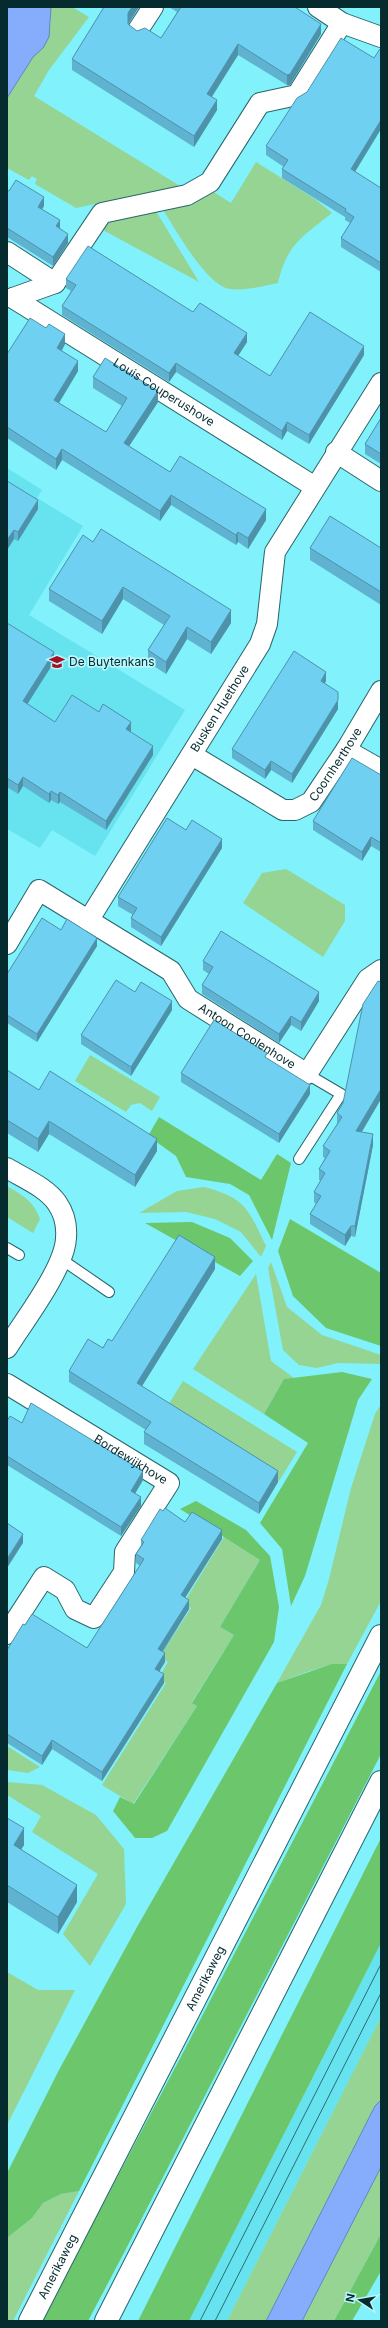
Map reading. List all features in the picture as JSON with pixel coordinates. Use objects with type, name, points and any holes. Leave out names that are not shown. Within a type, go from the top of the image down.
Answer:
[{"type":"main road","name":"Amerikaweg","points":[[30,2321],[381,1636]]},
{"type":"main road","points":[[106,2321],[381,1782]]},
{"type":"street","points":[[138,30],[153,7]]},
{"type":"street","points":[[318,7],[342,23],[380,36]]},
{"type":"street","points":[[10,302],[54,283],[102,213],[187,195],[210,182],[260,103],[297,95],[342,23]]},
{"type":"street","points":[[7,252],[54,283]]},
{"type":"street","name":"Louis Couperushove","points":[[10,302],[315,487]]},
{"type":"street","name":"Busken Huethove","points":[[88,921],[262,640],[267,624],[274,552],[381,382]]},
{"type":"street","points":[[336,452],[381,480]]},
{"type":"street","name":"Coornherthove","points":[[192,755],[283,810],[296,810],[311,802],[346,750],[381,691]]},
{"type":"street","points":[[346,750],[381,770]]},
{"type":"street","points":[[7,944],[39,890],[88,921]]},
{"type":"street","name":"Antoon Coolenhove","points":[[88,921],[171,971],[188,999],[307,1074],[368,979],[381,970]]},
{"type":"street","points":[[7,1168],[48,1193],[57,1202],[64,1218],[66,1239],[61,1259],[7,1348]]},
{"type":"street","name":"Bordewijkhove","points":[[7,1384],[169,1483],[126,1552],[124,1572],[94,1618],[75,1609],[65,1590],[44,1577],[7,1634]]},
{"type":"lane","points":[[299,1159],[340,1094],[307,1074]]},
{"type":"lane","points":[[7,1248],[19,1255]]},
{"type":"lane","points":[[61,1259],[108,1292]]},
{"type":"shaded area","points":[[7,7],[51,7],[49,37],[43,48],[33,57],[7,98]]},
{"type":"shaded area","name":"De Buytenkans","points":[[7,468],[42,490],[37,498],[83,526],[29,615],[185,710],[95,856],[52,830],[40,848],[7,829]]},
{"type":"shaded area","points":[[381,1943],[381,2017],[227,2321],[189,2321]]},
{"type":"shaded area","points":[[381,2100],[381,2167],[302,2321],[266,2321],[375,2106]]},
{"type":"green space","points":[[51,7],[72,7],[89,17],[49,70],[34,96],[180,186],[76,208],[35,184],[37,179],[32,176],[29,180],[7,168],[7,98],[33,57],[43,48],[51,23]]},
{"type":"green space","points":[[256,162],[315,199],[332,213],[297,242],[286,259],[278,283],[248,289],[230,289],[220,285],[210,277],[191,253],[160,205],[200,199],[212,191],[231,203]]},
{"type":"green space","points":[[154,208],[199,282],[101,229],[118,215]]},
{"type":"green space","points":[[286,869],[345,905],[345,921],[323,957],[243,903],[262,873]]},
{"type":"green space","points":[[90,1055],[160,1097],[152,1111],[140,1103],[131,1105],[126,1112],[75,1081]]},
{"type":"green space","points":[[159,1117],[261,1180],[277,1154],[291,1163],[272,1240],[249,1195],[230,1184],[186,1177],[176,1156],[148,1136]]},
{"type":"green space","points":[[7,1186],[27,1199],[37,1213],[40,1219],[33,1233],[7,1217]]},
{"type":"green space","points":[[204,1187],[229,1196],[244,1207],[250,1214],[266,1246],[261,1257],[241,1232],[215,1219],[186,1212],[139,1213],[177,1191]]},
{"type":"green space","points":[[290,1219],[381,1273],[381,1346],[326,1328],[293,1296],[278,1251]]},
{"type":"green space","points":[[192,1222],[230,1238],[253,1261],[240,1276],[145,1223]]},
{"type":"green space","points":[[271,1262],[287,1307],[322,1335],[381,1355],[381,1364],[338,1363],[317,1368],[299,1365],[283,1350],[268,1268]]},
{"type":"green space","points":[[256,1274],[271,1361],[294,1378],[284,1379],[264,1414],[193,1369]]},
{"type":"green space","points":[[342,1372],[372,1379],[358,1400],[305,1576],[291,1606],[282,1549],[260,1523],[308,1443],[264,1414],[284,1379]]},
{"type":"green space","points":[[183,1381],[297,1452],[279,1481],[165,1410]]},
{"type":"green space","points":[[381,1404],[381,1601],[347,1664],[337,1664],[319,1668],[277,1683],[321,1605],[329,1579],[351,1488],[375,1414]]},
{"type":"green space","points":[[196,1501],[246,1530],[270,1556],[279,1607],[274,1642],[167,1831],[152,1838],[135,1838],[113,1811],[120,1797],[134,1804],[197,1706],[192,1703],[234,1635],[220,1627],[260,1560],[180,1509]]},
{"type":"green space","points":[[224,1537],[260,1560],[220,1627],[234,1635],[192,1702],[197,1706],[133,1804],[102,1785],[166,1683],[158,1678],[168,1662],[160,1657],[191,1608],[183,1604]]},
{"type":"green space","points":[[332,1664],[347,1664],[79,2191],[61,2194],[43,2203],[32,2218],[7,2238],[7,2173],[59,2070],[137,1927],[277,1683]]},
{"type":"green space","points":[[381,1671],[381,1754],[127,2247],[88,2321],[41,2321],[185,2049]]},
{"type":"green space","points":[[7,1746],[40,1767],[28,1773],[7,1770]]},
{"type":"green space","points":[[7,1782],[42,1785],[96,1815],[124,1849],[126,1904],[90,1966],[63,1934],[98,1874],[32,1832],[41,1816],[7,1795]]},
{"type":"green space","points":[[381,1838],[381,1943],[189,2321],[138,2321]]},
{"type":"green space","points":[[7,1972],[38,1990],[75,1990],[7,2125]]},
{"type":"green space","points":[[381,2017],[381,2100],[375,2106],[266,2321],[227,2321]]},
{"type":"green space","points":[[381,2167],[381,2234],[334,2321],[302,2321]]},
{"type":"green space","points":[[79,2191],[13,2321],[7,2321],[7,2238],[32,2218],[43,2203],[61,2194]]},
{"type":"green space","points":[[381,2234],[381,2271],[352,2321],[334,2321]]},
{"type":"building","points":[[104,7],[132,7],[128,13],[128,24],[137,31],[145,28],[161,38],[181,7],[295,7],[321,24],[290,74],[287,75],[238,44],[207,94],[217,100],[194,136],[72,59]]},
{"type":"building","points":[[341,38],[374,58],[380,49],[381,50],[381,120],[351,169],[381,188],[381,263],[341,238],[354,217],[345,211],[346,209],[282,169],[288,160],[266,146],[297,98],[307,92]]},
{"type":"building","points":[[16,180],[44,197],[38,207],[60,220],[56,226],[68,234],[53,257],[7,228],[7,190],[9,191]]},
{"type":"building","points":[[88,246],[193,312],[200,303],[247,333],[234,353],[270,376],[310,312],[364,346],[309,435],[287,422],[282,431],[176,363],[169,373],[62,306],[76,285],[66,279]]},
{"type":"building","points":[[30,318],[46,328],[49,324],[65,334],[57,348],[78,361],[54,400],[106,432],[127,398],[93,377],[105,358],[158,391],[124,443],[170,472],[180,456],[266,509],[248,538],[238,532],[236,535],[171,495],[160,511],[62,449],[56,459],[7,427],[7,354]]},
{"type":"building","points":[[381,418],[381,454],[365,444]]},
{"type":"building","points":[[7,481],[38,500],[18,532],[14,530],[7,540]]},
{"type":"building","points":[[330,516],[381,548],[381,592],[310,548]]},
{"type":"building","points":[[101,529],[231,610],[211,642],[187,627],[166,662],[148,650],[170,616],[123,587],[102,621],[49,589],[83,535],[93,542]]},
{"type":"building","points":[[7,623],[54,652],[23,701],[55,722],[72,695],[99,712],[103,704],[131,722],[126,729],[153,746],[106,821],[60,792],[58,795],[51,791],[49,794],[23,777],[18,785],[7,778]]},
{"type":"building","points":[[294,651],[326,672],[321,681],[338,692],[338,700],[292,774],[271,761],[265,770],[232,749]]},
{"type":"building","points":[[352,758],[381,775],[381,843],[371,837],[362,852],[313,821]]},
{"type":"building","points":[[167,818],[186,830],[192,820],[222,839],[161,937],[131,918],[137,908],[118,897]]},
{"type":"building","points":[[42,918],[61,930],[67,919],[97,938],[37,1034],[7,1015],[7,974]]},
{"type":"building","points":[[221,931],[319,992],[301,1022],[291,1016],[279,1034],[202,985],[213,967],[203,961]]},
{"type":"building","points":[[116,980],[135,992],[141,982],[172,1001],[131,1067],[81,1035]]},
{"type":"building","points":[[378,981],[381,982],[381,1089],[356,1131],[373,1134],[355,1226],[351,1226],[345,1235],[310,1214],[321,1196],[314,1192],[325,1173],[319,1169],[330,1151],[323,1146],[342,1117],[337,1113],[343,1103],[363,1004]]},
{"type":"building","points":[[214,1020],[267,1053],[265,1057],[310,1085],[279,1134],[181,1073]]},
{"type":"building","points":[[7,1070],[39,1090],[50,1071],[157,1139],[135,1175],[49,1121],[38,1139],[7,1120]]},
{"type":"building","points":[[179,1235],[215,1257],[137,1383],[278,1471],[259,1503],[144,1432],[151,1422],[69,1371],[88,1339],[103,1348],[108,1339],[112,1341]]},
{"type":"building","points":[[31,1403],[143,1471],[131,1491],[141,1497],[121,1527],[7,1456],[7,1421],[10,1416],[22,1423]]},
{"type":"building","points":[[165,1508],[185,1522],[192,1512],[222,1530],[181,1595],[189,1600],[158,1649],[165,1653],[155,1669],[164,1674],[102,1772],[52,1740],[42,1756],[7,1734],[7,1650],[23,1624],[25,1625],[32,1614],[87,1648],[144,1559],[136,1554],[144,1542],[141,1540],[160,1509],[163,1511]]},
{"type":"building","points":[[7,1523],[23,1534],[7,1559]]},
{"type":"building","points":[[7,1818],[24,1828],[14,1845],[77,1885],[58,1917],[7,1885]]},
{"type":"tram line","points":[[200,2321],[381,1964]]},
{"type":"tram line","points":[[215,2321],[381,1993]]},
{"type":"place","name":"De Buytenkans","points":[[57,662]]}]
